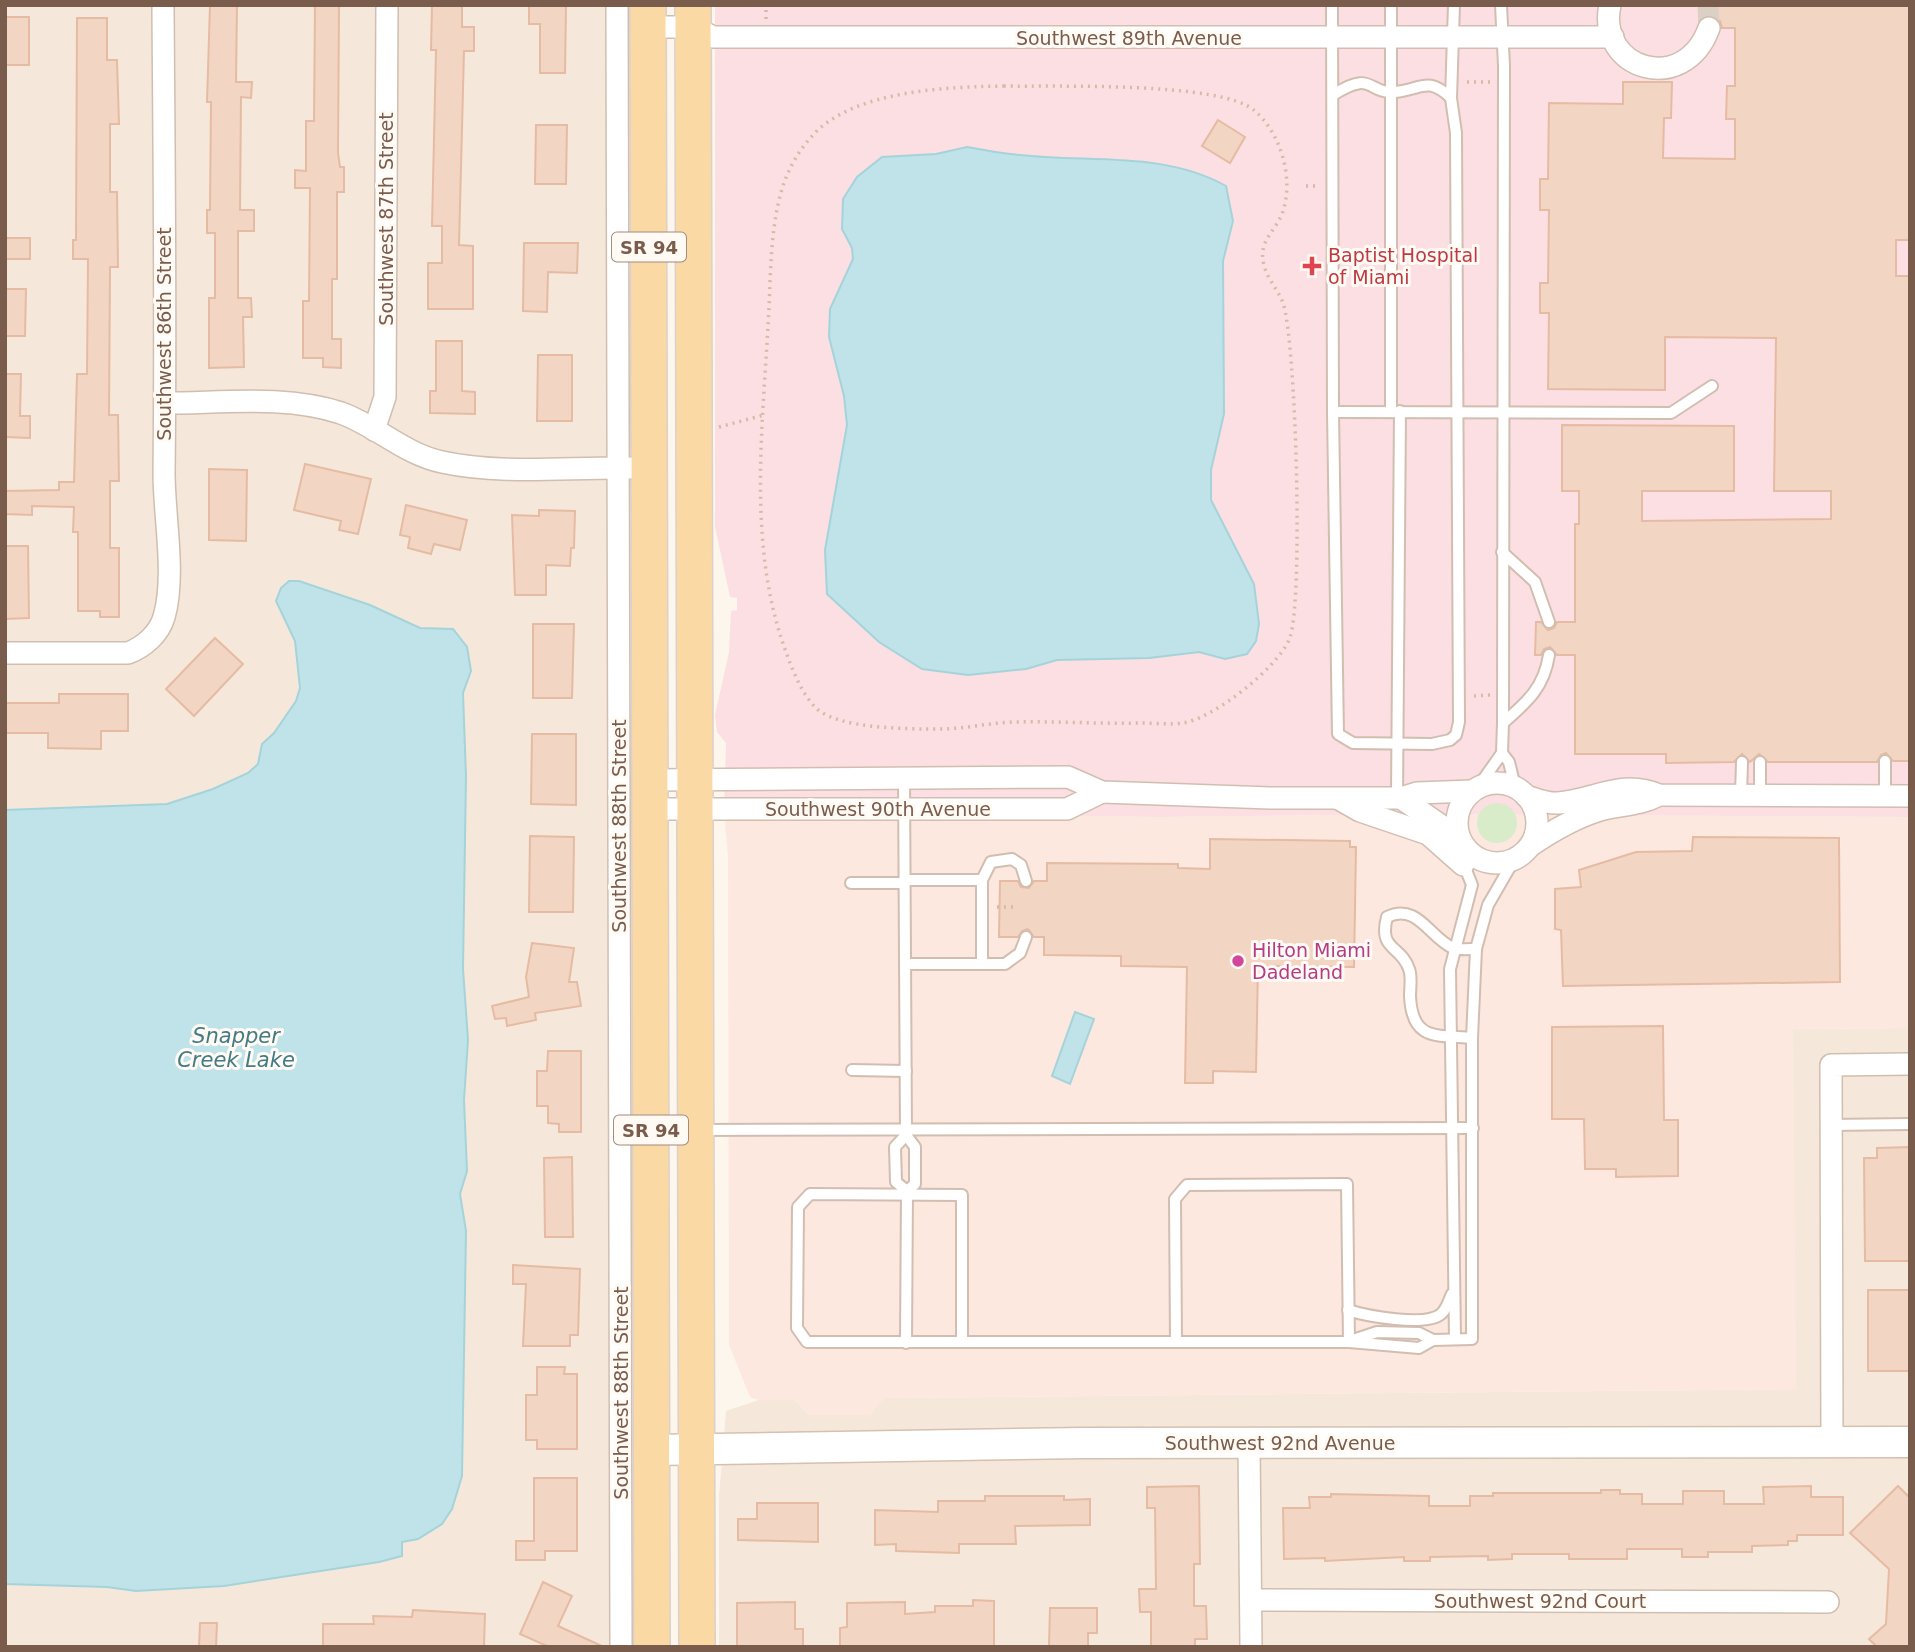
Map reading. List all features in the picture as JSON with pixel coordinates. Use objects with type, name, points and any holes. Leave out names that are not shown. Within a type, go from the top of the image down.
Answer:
[{"type":"main road","name":"Southwest 88th Street","points":[[648,16],[633,468],[650,794],[652,1647]]},
{"type":"main road","name":"SR 94","points":[[693,16],[704,429],[695,795],[697,1647]]},
{"type":"main road","points":[[633,468],[675,453],[704,429]]},
{"type":"street","name":"Southwest 86th Street","points":[[5,653],[117,654],[135,650],[160,627],[166,606],[163,5]]},
{"type":"street","name":"Southwest 87th Street","points":[[374,430],[385,397],[387,5]]},
{"type":"street","name":"Southwest 88th Street","points":[[617,5],[633,468],[621,1647]]},
{"type":"street","points":[[1611,5],[1609,23],[1621,51],[1648,68],[1680,64],[1704,43],[1709,27]]},
{"type":"street","name":"Southwest 89th Avenue","points":[[648,16],[693,16],[713,37],[1613,37]]},
{"type":"street","points":[[165,403],[278,403],[311,407],[346,415],[412,452],[465,466],[633,468]]},
{"type":"street","name":"Southwest 90th Avenue","points":[[650,794],[695,795],[904,778],[1068,777],[1102,792],[1399,798],[1417,793],[1475,789]]},
{"type":"street","points":[[1461,840],[1460,807],[1475,789],[1490,783],[1556,804],[1626,788],[1642,788],[1658,795],[1910,796]]},
{"type":"street","points":[[1521,791],[1537,820],[1530,846]]},
{"type":"street","name":"Southwest 90th Avenue","points":[[650,794],[905,809],[1067,808],[1102,792]]},
{"type":"street","points":[[1399,798],[1461,840],[1475,857],[1484,862],[1514,860],[1530,846],[1580,818],[1624,805],[1641,805],[1658,795]]},
{"type":"street","name":"Southwest 90th Avenue","points":[[1337,798],[1360,811],[1428,834],[1463,865]]},
{"type":"street","points":[[1832,1443],[1831,1065],[1910,1064]]},
{"type":"street","name":"Southwest 92nd Avenue","points":[[651,1450],[1249,1443],[1910,1442]]},
{"type":"street","points":[[1249,1443],[1251,1647]]},
{"type":"street","name":"Southwest 92nd Court","points":[[1251,1601],[1828,1602]]},
{"type":"lane","points":[[1332,5],[1333,412],[1338,734],[1353,743],[1399,744],[1442,743],[1450,740],[1458,729],[1456,133],[1451,98],[1454,5]]},
{"type":"lane","points":[[1391,5],[1399,798]]},
{"type":"lane","points":[[1475,789],[1502,753],[1503,723],[1504,65],[1501,5]]},
{"type":"lane","points":[[1333,95],[1360,82],[1369,82],[1393,92],[1427,84],[1441,88],[1451,98]]},
{"type":"lane","points":[[1333,412],[1671,413],[1712,386]]},
{"type":"lane","points":[[1502,552],[1535,582],[1549,622]]},
{"type":"lane","points":[[1503,723],[1533,697],[1545,677],[1549,655]]},
{"type":"lane","points":[[1502,753],[1509,762],[1521,791]]},
{"type":"lane","points":[[1885,761],[1885,796]]},
{"type":"lane","points":[[1742,762],[1751,796]]},
{"type":"lane","points":[[1751,796],[1760,762]]},
{"type":"lane","points":[[904,778],[906,1132],[915,1151],[915,1184],[907,1194],[906,1343]]},
{"type":"lane","points":[[1454,1339],[1450,969],[1472,893],[1471,880],[1463,865],[1461,840]]},
{"type":"lane","points":[[982,964],[982,880],[991,862],[1005,858],[1021,865],[1026,881]]},
{"type":"lane","points":[[962,1342],[962,1195],[810,1194],[798,1207],[797,1328],[807,1342],[906,1343],[1349,1342],[1377,1332],[1419,1333],[1433,1339],[1472,1339],[1472,1038],[1476,949],[1488,905],[1514,860]]},
{"type":"lane","points":[[851,883],[982,880]]},
{"type":"lane","points":[[1472,1038],[1427,1035],[1418,1027],[1411,1012],[1409,968],[1387,943],[1383,931],[1387,917],[1395,913],[1406,913],[1418,919],[1454,948],[1476,949]]},
{"type":"lane","points":[[905,964],[1005,964],[1014,959],[1026,937]]},
{"type":"lane","points":[[852,1069],[906,1071]]},
{"type":"lane","points":[[1830,1125],[1910,1124]]},
{"type":"lane","points":[[696,1130],[906,1132],[1473,1128]]},
{"type":"lane","points":[[906,1132],[895,1147],[896,1182],[907,1194]]},
{"type":"lane","points":[[1176,1342],[1175,1199],[1187,1185],[1347,1184],[1349,1342]]},
{"type":"lane","points":[[1348,1310],[1378,1318],[1432,1318],[1444,1311],[1452,1294]]},
{"type":"path","points":[[1465,82],[1494,82]]},
{"type":"path","points":[[1004,86],[1171,90],[1239,100],[1252,108],[1277,140],[1284,168],[1285,203],[1279,220],[1265,236],[1262,255],[1268,276],[1284,306],[1293,376],[1296,514],[1293,630],[1280,656],[1262,678],[1187,723],[1012,722],[932,729],[841,721],[820,711],[808,698],[792,667],[770,600],[761,523],[764,415],[778,203],[796,157],[826,122],[869,104],[924,91],[1004,86]]},
{"type":"path","points":[[704,429],[764,415]]},
{"type":"path","points":[[1468,696],[1492,694]]},
{"type":"path","points":[[992,907],[1018,907]]},
{"type":"shaded area","points":[[5,5],[633,5],[637,1647],[5,1647]]},
{"type":"shaded area","name":"Baptist Hospital of Miami","points":[[715,5],[1910,5],[1910,817],[1411,814],[1160,817],[724,811],[726,743],[717,732],[715,715],[729,652],[731,611],[737,610],[737,598],[730,597],[715,527]]},
{"type":"shaded area","points":[[724,811],[1160,817],[1411,814],[1910,817],[1910,1028],[1793,1029],[1796,1389],[884,1398],[869,1415],[809,1415],[795,1400],[759,1400],[750,1397],[729,1345],[728,857]]},
{"type":"shaded area","points":[[1910,1028],[1910,1647],[719,1647],[719,1496],[726,1411],[759,1400],[795,1400],[809,1415],[869,1415],[883,1398],[1795,1389],[1793,1029]]},
{"type":"green space","points":[[1497,803],[1511,809],[1517,823],[1511,837],[1497,843],[1483,837],[1477,823],[1483,809]]},
{"type":"water","points":[[967,147],[1046,157],[1152,163],[1202,175],[1226,186],[1233,221],[1223,261],[1224,414],[1211,470],[1211,500],[1254,584],[1259,624],[1256,641],[1247,654],[1225,659],[1199,652],[1149,658],[1057,660],[1026,669],[968,675],[922,669],[879,642],[827,594],[825,550],[847,425],[844,396],[829,337],[830,309],[853,259],[852,248],[842,229],[843,199],[857,177],[882,157],[936,154]]},
{"type":"water","name":"Snapper Creek Lake","points":[[289,581],[299,581],[370,605],[420,628],[453,629],[467,647],[471,671],[463,693],[466,776],[463,969],[468,1040],[464,1100],[467,1171],[460,1194],[466,1231],[462,1476],[452,1509],[442,1524],[418,1539],[402,1542],[402,1556],[379,1562],[224,1586],[136,1591],[107,1587],[5,1584],[5,810],[167,804],[213,789],[248,773],[258,764],[262,744],[274,733],[296,701],[300,688],[295,641],[276,601],[281,588]]},
{"type":"water","points":[[1075,1012],[1094,1019],[1070,1084],[1052,1076]]},
{"type":"building","points":[[210,5],[237,5],[236,82],[252,82],[251,98],[241,97],[240,210],[254,210],[254,231],[238,231],[238,298],[251,298],[252,317],[243,317],[244,367],[209,368],[209,298],[215,298],[215,233],[207,233],[207,210],[210,210],[211,102],[207,102]]},
{"type":"building","points":[[315,5],[339,5],[338,153],[340,167],[344,167],[344,192],[337,192],[337,279],[332,279],[332,339],[341,339],[341,368],[323,367],[323,358],[303,358],[303,301],[309,301],[310,188],[295,188],[295,170],[306,171],[306,121],[314,121]]},
{"type":"building","points":[[432,5],[462,5],[462,27],[474,27],[474,51],[464,51],[459,245],[473,246],[473,309],[428,309],[428,263],[442,263],[442,226],[432,226],[436,50],[431,50]]},
{"type":"building","points":[[529,5],[566,5],[565,73],[540,73],[540,24],[529,24]]},
{"type":"building","points":[[1699,5],[1910,5],[1910,240],[1896,240],[1896,276],[1910,276],[1910,761],[1893,761],[1886,753],[1881,755],[1877,762],[1768,762],[1759,754],[1750,762],[1742,754],[1734,762],[1666,763],[1666,754],[1575,754],[1575,655],[1557,655],[1550,647],[1544,649],[1541,655],[1535,655],[1536,622],[1541,622],[1548,630],[1554,628],[1557,622],[1575,622],[1575,524],[1579,524],[1579,491],[1562,491],[1562,425],[1734,426],[1734,491],[1642,491],[1642,521],[1831,519],[1831,491],[1774,491],[1776,338],[1665,337],[1665,390],[1548,389],[1549,313],[1540,313],[1540,283],[1548,283],[1549,210],[1540,210],[1540,179],[1548,179],[1549,103],[1623,104],[1623,82],[1672,82],[1671,118],[1664,118],[1663,158],[1735,159],[1735,119],[1726,119],[1727,86],[1735,86],[1735,28],[1722,28],[1720,21],[1710,15],[1699,20]]},
{"type":"building","points":[[5,17],[29,17],[29,65],[5,65]]},
{"type":"building","points":[[77,18],[107,18],[107,60],[117,60],[119,124],[110,124],[110,192],[117,192],[118,267],[110,267],[109,415],[118,415],[119,481],[110,481],[110,548],[119,548],[119,617],[100,617],[100,611],[78,611],[78,532],[73,532],[74,507],[32,506],[32,515],[5,514],[5,491],[59,490],[59,482],[74,482],[77,374],[87,374],[88,259],[73,259],[73,240],[76,240]]},
{"type":"building","points":[[1218,120],[1245,137],[1230,163],[1202,146]]},
{"type":"building","points":[[536,125],[567,125],[566,184],[535,184]]},
{"type":"building","points":[[5,238],[30,238],[30,259],[5,259]]},
{"type":"building","points":[[524,243],[578,243],[577,273],[548,272],[547,312],[523,311]]},
{"type":"building","points":[[5,289],[26,289],[25,336],[5,336]]},
{"type":"building","points":[[436,341],[462,341],[462,391],[475,392],[475,414],[430,413],[430,391],[436,391]]},
{"type":"building","points":[[538,355],[572,355],[572,421],[537,421]]},
{"type":"building","points":[[5,374],[21,374],[20,416],[30,416],[30,438],[5,437]]},
{"type":"building","points":[[305,464],[371,479],[358,534],[339,530],[341,521],[294,510]]},
{"type":"building","points":[[209,469],[247,470],[246,541],[209,540]]},
{"type":"building","points":[[406,505],[467,520],[460,550],[434,544],[431,554],[408,548],[410,537],[400,535]]},
{"type":"building","points":[[539,510],[575,511],[574,548],[571,548],[570,566],[546,565],[546,595],[515,595],[512,515],[539,516]]},
{"type":"building","points":[[5,546],[28,546],[29,618],[5,619]]},
{"type":"building","points":[[533,624],[574,624],[572,698],[533,698]]},
{"type":"building","points":[[215,638],[243,664],[194,716],[166,689]]},
{"type":"building","points":[[59,694],[128,694],[128,731],[101,731],[101,749],[48,748],[48,733],[5,733],[5,703],[59,703]]},
{"type":"building","points":[[532,734],[576,734],[576,805],[531,804]]},
{"type":"building","points":[[530,836],[574,837],[573,912],[529,912]]},
{"type":"building","points":[[1693,837],[1839,838],[1840,982],[1563,986],[1561,930],[1555,929],[1555,889],[1581,887],[1579,870],[1636,852],[1692,851]]},
{"type":"building","name":"Hilton Miami Dadeland","points":[[1210,839],[1350,841],[1350,847],[1356,847],[1354,967],[1258,966],[1256,1072],[1213,1071],[1213,1083],[1185,1083],[1187,967],[1121,966],[1121,956],[1044,955],[1044,937],[1034,937],[1028,929],[1022,931],[1018,937],[999,937],[1000,881],[1018,881],[1021,887],[1029,888],[1034,881],[1047,881],[1047,863],[1178,864],[1178,868],[1210,869]]},
{"type":"building","points":[[532,943],[574,948],[569,982],[577,982],[581,1006],[535,1013],[536,1020],[507,1026],[506,1018],[495,1019],[492,1006],[529,997],[526,977]]},
{"type":"building","points":[[1663,1026],[1664,1120],[1678,1120],[1678,1176],[1616,1177],[1616,1169],[1585,1169],[1584,1119],[1552,1119],[1552,1027]]},
{"type":"building","points":[[548,1051],[581,1051],[581,1132],[559,1132],[559,1124],[548,1123],[548,1106],[537,1106],[537,1071],[547,1071]]},
{"type":"building","points":[[1910,1147],[1910,1261],[1865,1261],[1864,1158],[1877,1158],[1877,1148]]},
{"type":"building","points":[[572,1157],[573,1237],[545,1237],[544,1158]]},
{"type":"building","points":[[513,1265],[580,1269],[578,1335],[570,1335],[570,1346],[523,1346],[526,1284],[513,1284]]},
{"type":"building","points":[[1868,1290],[1910,1290],[1910,1371],[1868,1371]]},
{"type":"building","points":[[537,1367],[565,1367],[564,1374],[577,1374],[577,1449],[537,1449],[537,1440],[526,1440],[526,1395],[537,1395]]},
{"type":"building","points":[[534,1478],[577,1478],[577,1551],[545,1551],[545,1560],[516,1560],[516,1541],[534,1541]]},
{"type":"building","points":[[1199,1486],[1200,1564],[1194,1564],[1194,1606],[1206,1606],[1207,1639],[1195,1639],[1195,1647],[1151,1647],[1151,1612],[1140,1612],[1139,1589],[1156,1589],[1155,1508],[1147,1508],[1147,1487]]},
{"type":"building","points":[[1811,1486],[1811,1497],[1843,1497],[1843,1535],[1797,1535],[1797,1541],[1788,1541],[1788,1545],[1752,1546],[1752,1552],[1708,1552],[1708,1557],[1682,1557],[1682,1549],[1627,1549],[1627,1559],[1569,1559],[1569,1554],[1512,1554],[1512,1559],[1488,1560],[1488,1556],[1430,1557],[1430,1561],[1404,1561],[1404,1557],[1325,1561],[1325,1558],[1284,1559],[1283,1508],[1310,1508],[1309,1497],[1331,1497],[1331,1494],[1429,1496],[1429,1506],[1470,1506],[1470,1496],[1493,1496],[1493,1493],[1601,1493],[1601,1490],[1620,1490],[1620,1494],[1642,1494],[1642,1504],[1683,1504],[1683,1491],[1724,1491],[1724,1504],[1764,1504],[1763,1487]]},
{"type":"building","points":[[1898,1486],[1910,1498],[1910,1647],[1877,1647],[1869,1639],[1886,1624],[1889,1569],[1850,1533]]},
{"type":"building","points":[[985,1496],[1064,1496],[1064,1500],[1090,1499],[1090,1525],[1015,1526],[1016,1544],[959,1544],[959,1553],[896,1551],[896,1544],[875,1545],[875,1510],[938,1512],[938,1501],[985,1501]]},
{"type":"building","points":[[757,1503],[818,1503],[818,1542],[738,1540],[738,1519],[757,1519]]},
{"type":"building","points":[[543,1582],[572,1596],[558,1626],[604,1647],[549,1647],[520,1634]]},
{"type":"building","points":[[973,1600],[994,1601],[994,1647],[840,1647],[840,1628],[847,1627],[847,1603],[905,1602],[905,1614],[935,1612],[935,1606],[973,1606]]},
{"type":"building","points":[[795,1602],[795,1629],[803,1629],[803,1647],[737,1647],[737,1603]]},
{"type":"building","points":[[1050,1608],[1097,1608],[1097,1633],[1088,1633],[1088,1647],[1049,1647]]},
{"type":"building","points":[[413,1610],[485,1614],[484,1647],[323,1647],[323,1624],[374,1624],[373,1616],[412,1617]]},
{"type":"building","points":[[200,1623],[217,1623],[216,1647],[199,1647]]},
{"type":"tunnel","points":[[1708,5],[1709,28]]},
{"type":"place","name":"Baptist Hospital of Miami","points":[[1312,266]]},
{"type":"place","name":"Hilton Miami Dadeland","points":[[1238,961]]}]
